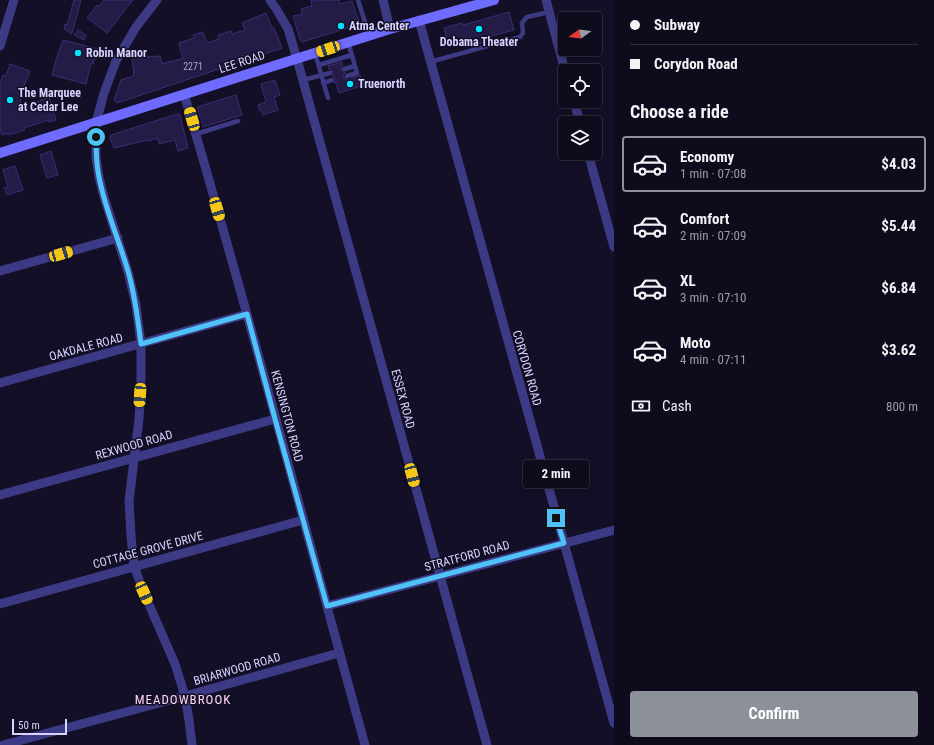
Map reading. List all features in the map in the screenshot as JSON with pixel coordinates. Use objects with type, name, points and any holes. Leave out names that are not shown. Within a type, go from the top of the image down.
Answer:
[{"type":"main road","name":"LEE ROAD","points":[[0,153],[370,35],[494,0]]},
{"type":"street","points":[[0,46],[14,0]]},
{"type":"street","points":[[157,0],[136,27],[116,61],[104,93],[96,123],[96,158],[104,197],[118,238],[136,305],[141,344],[139,419],[129,501],[134,566],[175,664],[185,696],[192,745]]},
{"type":"street","name":"ESSEX ROAD","points":[[270,0],[288,29],[297,59],[487,745]]},
{"type":"street","points":[[382,0],[390,29]]},
{"type":"street","points":[[546,0],[563,64]]},
{"type":"street","name":"CORYDON ROAD","points":[[419,20],[614,723]]},
{"type":"street","name":"KENSINGTON ROAD","points":[[184,94],[247,314],[365,745]]},
{"type":"street","points":[[590,160],[614,247]]},
{"type":"street","points":[[0,271],[118,238]]},
{"type":"street","name":"OAKDALE ROAD","points":[[0,383],[247,314]]},
{"type":"street","name":"REXWOOD ROAD","points":[[0,495],[275,419]]},
{"type":"street","name":"COTTAGE GROVE DRIVE","points":[[0,604],[303,520]]},
{"type":"street","name":"STRATFORD ROAD","points":[[327,606],[614,530]]},
{"type":"street","name":"BRIARWOOD ROAD","points":[[2,745],[340,653]]},
{"type":"lane","points":[[358,0],[370,35]]},
{"type":"lane","points":[[430,62],[520,37],[523,33],[522,22],[527,18],[549,12]]},
{"type":"lane","points":[[347,76],[357,73],[348,42]]},
{"type":"lane","points":[[315,53],[328,98]]},
{"type":"lane","points":[[318,65],[352,55]]},
{"type":"lane","points":[[344,69],[355,66]]},
{"type":"lane","points":[[303,80],[330,73]]},
{"type":"lane","points":[[324,83],[332,80]]},
{"type":"lane","points":[[196,134],[238,121]]},
{"type":"building","points":[[74,0],[81,0],[72,34],[64,29],[65,24],[67,25]]},
{"type":"building","points":[[104,0],[133,0],[107,33],[87,18],[97,5],[99,6]]},
{"type":"building","points":[[311,0],[339,0],[340,4],[352,1],[360,23],[302,42],[300,40],[293,16],[303,14],[301,9],[312,6]]},
{"type":"building","name":"Dobama Theater","points":[[509,12],[514,30],[488,37],[489,41],[470,46],[468,40],[466,41],[466,38],[448,43],[444,28],[462,23],[463,25]]},
{"type":"building","points":[[266,13],[282,48],[117,103],[114,100],[121,80],[134,76],[132,58],[160,56],[162,64],[183,58],[179,43],[194,38],[193,35],[203,32],[207,43],[219,39],[218,35],[231,31],[232,34],[245,30],[242,23]]},
{"type":"building","points":[[78,30],[86,35],[84,40],[74,35]]},
{"type":"building","points":[[63,40],[98,49],[93,64],[91,63],[86,84],[52,75]]},
{"type":"building","points":[[342,62],[343,65],[340,70],[346,72],[343,75],[344,78],[348,80],[360,75],[364,85],[339,93],[336,83],[334,83],[336,81],[335,78],[332,76],[333,72],[328,66]]},
{"type":"building","name":"The Marquee at Cedar Lee","points":[[10,64],[30,71],[23,86],[20,103],[27,107],[49,97],[56,120],[49,122],[49,120],[24,128],[25,130],[9,135],[9,133],[2,135],[0,128],[0,84],[3,75],[6,76]]},
{"type":"building","points":[[275,80],[280,95],[274,97],[278,110],[263,115],[258,105],[266,102],[261,84]]},
{"type":"building","points":[[236,95],[242,115],[203,127],[197,107]]},
{"type":"building","points":[[177,114],[180,115],[188,148],[178,151],[175,140],[159,144],[158,138],[114,148],[110,138],[111,135]]},
{"type":"building","points":[[51,151],[58,175],[47,178],[40,155]]},
{"type":"building","points":[[15,166],[23,190],[7,195],[4,188],[8,187],[3,170]]},
{"type":"place","name":"Atma Center","points":[[341,26]]},
{"type":"place","name":"Dobama Theater","points":[[479,29]]},
{"type":"place","name":"Robin Manor","points":[[78,53]]},
{"type":"place","name":"Truenorth","points":[[350,84]]},
{"type":"place","name":"The Marquee at Cedar Lee","points":[[10,100]]},
{"type":"district","name":"MEADOWBROOK","points":[[183,699]]},
{"type":"route","points":[[96,137],[96,158],[99,177],[128,272],[136,305],[141,344],[247,314],[327,606],[564,543],[556,518]]}]
